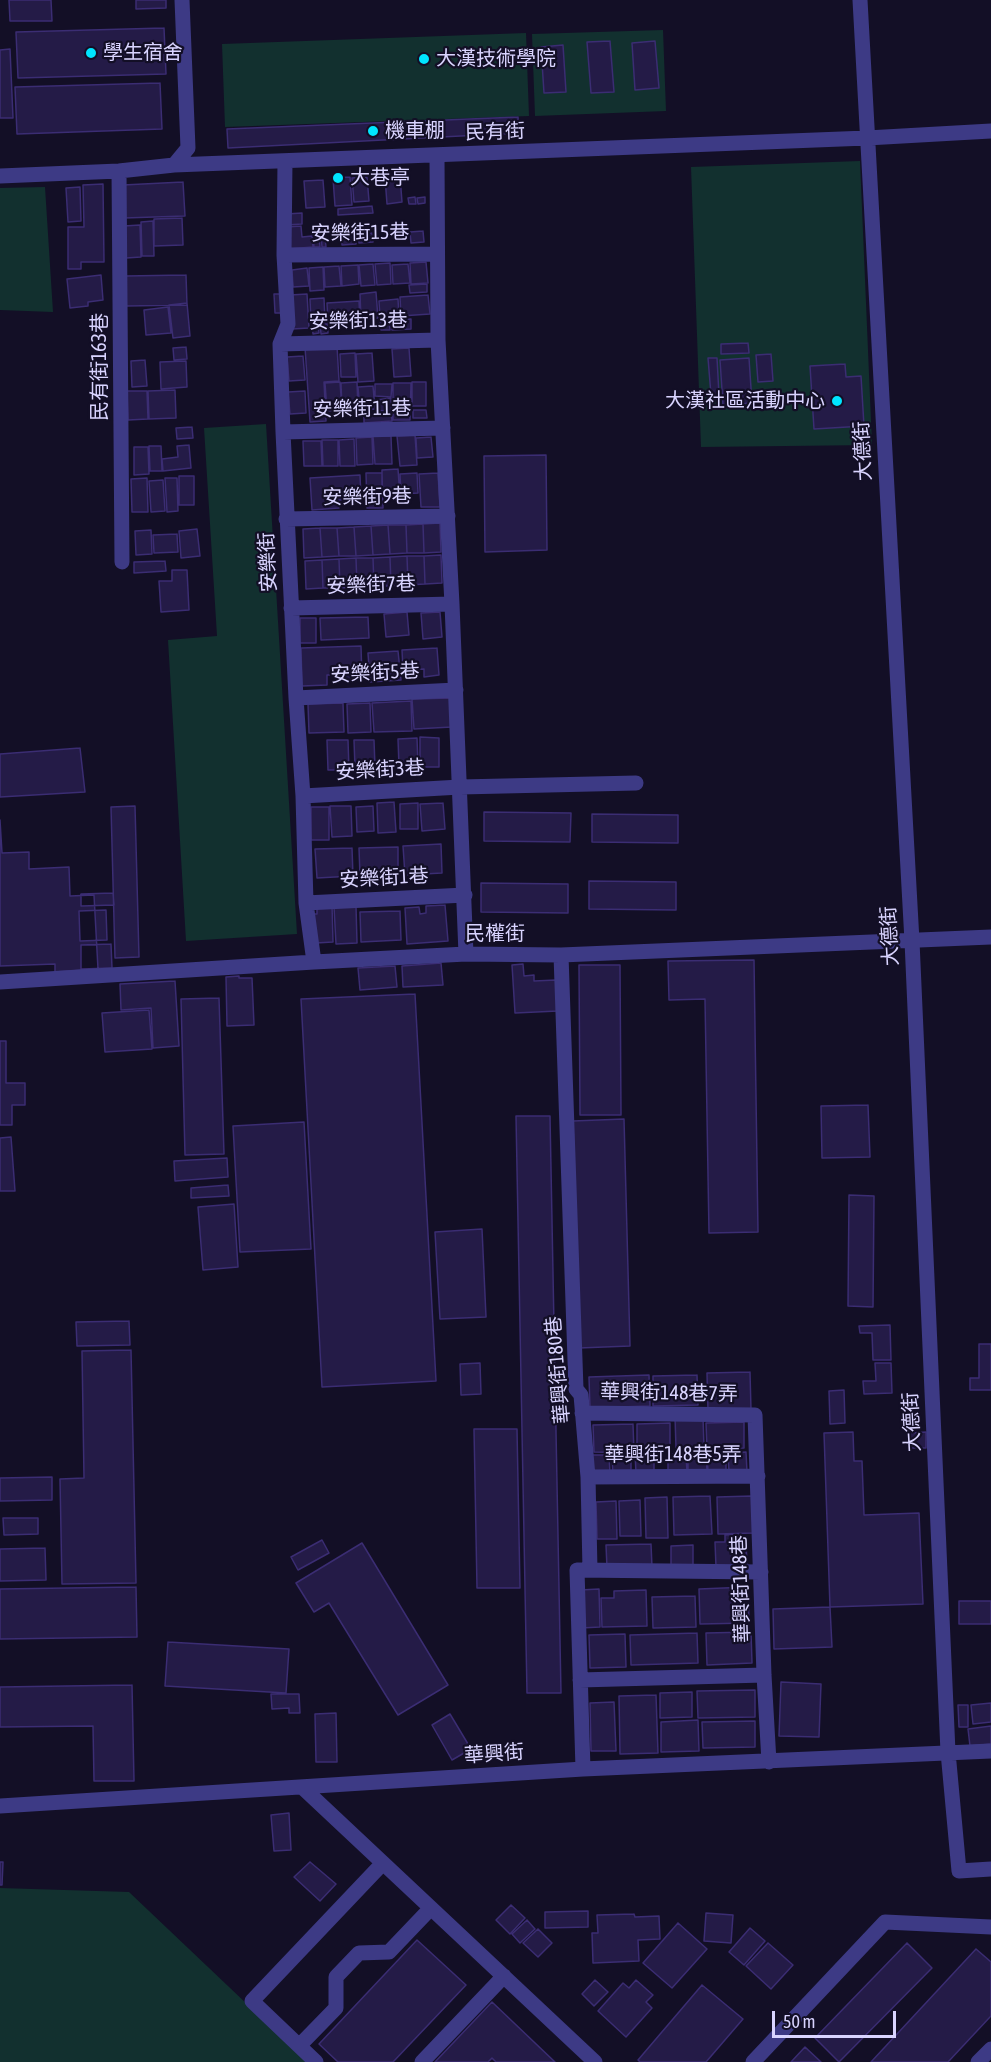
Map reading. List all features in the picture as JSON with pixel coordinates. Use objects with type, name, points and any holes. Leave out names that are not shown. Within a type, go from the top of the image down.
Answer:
[{"type":"street","points":[[174,165],[188,148],[182,0]]},
{"type":"street","name":"大德街","points":[[860,0],[912,942],[948,1752],[959,1871],[991,1869]]},
{"type":"street","name":"民有街","points":[[0,176],[119,171],[174,165],[867,138],[991,131]]},
{"type":"street","points":[[437,155],[438,340],[456,690],[466,954]]},
{"type":"street","name":"安樂街","points":[[285,160],[284,255],[288,324],[280,344],[286,519],[303,796],[306,903],[314,962]]},
{"type":"street","name":"民有街163巷","points":[[119,171],[122,562]]},
{"type":"street","name":"安樂街15巷","points":[[284,255],[437,254]]},
{"type":"street","name":"安樂街13巷","points":[[280,344],[438,340]]},
{"type":"street","name":"安樂街11巷","points":[[283,432],[443,428]]},
{"type":"street","name":"安樂街9巷","points":[[286,519],[448,516]]},
{"type":"street","name":"安樂街7巷","points":[[291,608],[452,604]]},
{"type":"street","name":"安樂街5巷","points":[[296,698],[456,690]]},
{"type":"street","name":"安樂街3巷","points":[[303,796],[460,787],[636,783]]},
{"type":"street","name":"安樂街1巷","points":[[306,903],[465,895]]},
{"type":"street","name":"民權街","points":[[0,982],[466,954],[561,955],[991,937]]},
{"type":"street","name":"華興街180巷","points":[[561,955],[576,1389],[581,1395],[588,1477],[590,1570]]},
{"type":"street","name":"華興街148巷7弄","points":[[582,1413],[755,1415]]},
{"type":"street","name":"華興街148巷","points":[[755,1415],[769,1762]]},
{"type":"street","name":"華興街148巷5弄","points":[[588,1477],[758,1476]]},
{"type":"street","points":[[583,1769],[577,1570],[761,1572]]},
{"type":"street","points":[[580,1680],[764,1675]]},
{"type":"street","name":"華興街","points":[[0,1806],[583,1769],[991,1750]]},
{"type":"street","points":[[302,1786],[595,2062]]},
{"type":"street","points":[[316,2062],[252,2001],[383,1863]]},
{"type":"street","points":[[299,2046],[336,2008],[336,1977],[359,1953],[388,1952],[431,1908]]},
{"type":"street","points":[[753,2062],[885,1922],[991,1927]]},
{"type":"street","points":[[422,2062],[504,1976]]},
{"type":"street","points":[[978,2062],[991,2049]]},
{"type":"green space","points":[[663,30],[666,111],[535,116],[532,34]]},
{"type":"green space","points":[[526,33],[529,116],[225,127],[222,44]]},
{"type":"green space","points":[[860,161],[872,445],[701,447],[691,167]]},
{"type":"green space","points":[[45,187],[53,312],[0,310],[0,188]]},
{"type":"green space","points":[[266,424],[297,934],[186,941],[168,640],[217,636],[204,428]]},
{"type":"green space","points":[[0,1888],[129,1892],[308,2062],[0,2062]]},
{"type":"building","points":[[9,0],[51,0],[52,21],[10,21]]},
{"type":"building","points":[[136,0],[166,0],[166,8],[136,9]]},
{"type":"building","name":"學生宿舍","points":[[164,28],[166,74],[18,78],[16,32]]},
{"type":"building","points":[[610,41],[614,92],[591,93],[587,42]]},
{"type":"building","points":[[655,41],[659,88],[635,90],[632,43]]},
{"type":"building","points":[[563,45],[566,92],[544,93],[541,47]]},
{"type":"building","points":[[10,49],[13,118],[0,118],[0,50]]},
{"type":"building","name":"學生宿舍","points":[[160,83],[162,129],[17,134],[15,87]]},
{"type":"building","name":"機車棚","points":[[518,117],[519,133],[228,148],[227,129]]},
{"type":"building","points":[[400,176],[402,202],[387,204],[385,177]]},
{"type":"building","points":[[350,177],[352,205],[335,206],[333,178]]},
{"type":"building","points":[[367,177],[369,201],[354,202],[352,178]]},
{"type":"building","points":[[323,180],[325,207],[306,208],[304,181]]},
{"type":"building","points":[[183,182],[185,216],[124,218],[123,185]]},
{"type":"building","points":[[103,184],[104,262],[81,262],[81,269],[68,269],[68,227],[84,227],[83,185]]},
{"type":"building","points":[[80,187],[81,221],[68,222],[66,188]]},
{"type":"building","points":[[415,197],[416,204],[409,204],[408,198]]},
{"type":"building","points":[[425,197],[425,203],[418,204],[417,198]]},
{"type":"building","points":[[372,206],[373,213],[338,215],[338,209]]},
{"type":"building","points":[[302,213],[302,224],[286,225],[286,214]]},
{"type":"building","points":[[182,218],[183,245],[154,246],[154,219]]},
{"type":"building","points":[[153,221],[154,256],[142,256],[141,222]]},
{"type":"building","points":[[140,225],[141,257],[126,258],[124,226]]},
{"type":"building","points":[[301,226],[302,237],[312,236],[313,247],[288,249],[286,227]]},
{"type":"building","points":[[423,231],[424,242],[411,243],[410,232]]},
{"type":"building","points":[[355,233],[356,244],[342,245],[341,234]]},
{"type":"building","points":[[372,233],[373,242],[359,243],[358,234]]},
{"type":"building","points":[[313,235],[319,235],[320,247],[314,247]]},
{"type":"building","points":[[321,235],[325,235],[326,247],[322,247]]},
{"type":"building","points":[[426,262],[428,283],[411,284],[410,263]]},
{"type":"building","points":[[390,263],[391,284],[377,285],[375,264]]},
{"type":"building","points":[[373,264],[375,285],[361,286],[359,265]]},
{"type":"building","points":[[408,264],[410,283],[393,284],[392,265]]},
{"type":"building","points":[[358,265],[359,284],[342,286],[341,266]]},
{"type":"building","points":[[339,266],[341,286],[325,287],[324,267]]},
{"type":"building","points":[[323,267],[324,290],[310,291],[309,268]]},
{"type":"building","points":[[307,268],[309,286],[293,287],[292,270]]},
{"type":"building","points":[[101,275],[103,300],[88,302],[88,306],[70,308],[67,279]]},
{"type":"building","points":[[186,275],[187,305],[126,306],[125,276]]},
{"type":"building","points":[[427,284],[427,292],[410,293],[409,285]]},
{"type":"building","points":[[376,292],[378,318],[361,319],[360,294]]},
{"type":"building","points":[[274,294],[280,294],[282,313],[275,313]]},
{"type":"building","points":[[307,294],[309,328],[292,329],[290,295]]},
{"type":"building","points":[[428,295],[430,314],[401,316],[400,297]]},
{"type":"building","points":[[324,298],[325,322],[311,323],[310,299]]},
{"type":"building","points":[[398,299],[399,317],[380,318],[379,301]]},
{"type":"building","points":[[359,301],[360,322],[328,324],[327,303]]},
{"type":"building","points":[[187,303],[190,336],[173,338],[169,305]]},
{"type":"building","points":[[168,307],[171,333],[146,335],[144,310]]},
{"type":"building","points":[[411,319],[411,329],[392,330],[391,320]]},
{"type":"building","points":[[380,320],[389,320],[390,330],[381,330]]},
{"type":"building","points":[[312,324],[318,324],[319,333],[313,334]]},
{"type":"building","points":[[320,324],[327,324],[328,333],[321,334]]},
{"type":"building","points":[[748,343],[749,353],[721,354],[721,344]]},
{"type":"building","points":[[337,346],[339,381],[324,382],[326,421],[310,422],[305,347]]},
{"type":"building","points":[[186,347],[187,359],[174,360],[173,348]]},
{"type":"building","points":[[409,348],[411,376],[394,377],[392,349]]},
{"type":"building","points":[[355,353],[356,377],[341,377],[340,354]]},
{"type":"building","points":[[372,353],[374,381],[358,382],[356,354]]},
{"type":"building","points":[[771,354],[773,381],[758,382],[756,355]]},
{"type":"building","points":[[303,356],[305,380],[289,381],[287,357]]},
{"type":"building","points":[[708,358],[717,358],[719,395],[711,395]]},
{"type":"building","points":[[749,358],[752,403],[723,405],[720,360]]},
{"type":"building","points":[[145,360],[147,386],[132,387],[131,361]]},
{"type":"building","points":[[186,361],[187,387],[161,389],[160,362]]},
{"type":"building","name":"大漢社區活動中心","points":[[845,364],[846,377],[861,376],[864,426],[814,429],[810,366]]},
{"type":"building","points":[[340,382],[342,410],[327,411],[325,383]]},
{"type":"building","points":[[357,382],[358,409],[342,410],[341,383]]},
{"type":"building","points":[[412,382],[426,382],[426,406],[412,406]]},
{"type":"building","points":[[393,383],[411,383],[410,420],[393,420]]},
{"type":"building","points":[[375,384],[392,384],[391,397],[375,396]]},
{"type":"building","points":[[373,386],[375,409],[360,410],[358,387]]},
{"type":"building","points":[[175,390],[176,418],[149,419],[148,391]]},
{"type":"building","points":[[127,391],[147,391],[148,419],[128,420]]},
{"type":"building","points":[[305,391],[306,413],[290,414],[288,392]]},
{"type":"building","points":[[391,398],[392,410],[377,411],[376,400]]},
{"type":"building","points":[[413,410],[426,410],[427,418],[413,418]]},
{"type":"building","points":[[391,412],[392,421],[364,423],[364,414]]},
{"type":"building","points":[[192,427],[193,438],[177,439],[176,428]]},
{"type":"building","points":[[415,435],[417,465],[400,466],[397,436]]},
{"type":"building","points":[[373,436],[391,436],[392,464],[375,464]]},
{"type":"building","points":[[372,437],[373,464],[357,465],[356,438]]},
{"type":"building","points":[[431,437],[433,457],[417,458],[416,438]]},
{"type":"building","points":[[354,439],[355,466],[340,466],[339,440]]},
{"type":"building","points":[[322,440],[338,440],[338,466],[323,466]]},
{"type":"building","points":[[303,441],[321,441],[322,466],[304,466]]},
{"type":"building","points":[[189,445],[191,468],[163,471],[162,459],[178,457],[177,446]]},
{"type":"building","points":[[149,446],[161,446],[162,471],[150,471]]},
{"type":"building","points":[[134,447],[148,447],[149,474],[134,475]]},
{"type":"building","points":[[546,455],[547,550],[485,552],[484,456]]},
{"type":"building","points":[[398,469],[400,497],[382,497],[382,470]]},
{"type":"building","points":[[366,473],[382,473],[383,508],[367,508]]},
{"type":"building","points":[[417,473],[418,493],[401,494],[400,474]]},
{"type":"building","points":[[438,473],[440,507],[421,507],[419,474]]},
{"type":"building","points":[[360,475],[361,499],[339,500],[339,508],[312,510],[310,478]]},
{"type":"building","points":[[179,476],[194,476],[194,505],[179,505]]},
{"type":"building","points":[[147,478],[148,512],[132,512],[131,479]]},
{"type":"building","points":[[165,478],[177,478],[178,511],[167,512]]},
{"type":"building","points":[[163,480],[165,511],[151,512],[149,481]]},
{"type":"building","points":[[440,523],[441,552],[424,553],[423,524]]},
{"type":"building","points":[[423,524],[424,553],[407,553],[406,525]]},
{"type":"building","points":[[388,525],[406,525],[407,553],[390,554]]},
{"type":"building","points":[[388,525],[390,554],[373,555],[371,526]]},
{"type":"building","points":[[371,526],[373,555],[356,556],[354,527]]},
{"type":"building","points":[[354,527],[356,556],[339,556],[337,528]]},
{"type":"building","points":[[320,528],[322,557],[304,558],[303,529]]},
{"type":"building","points":[[320,528],[337,528],[339,556],[322,557]]},
{"type":"building","points":[[197,529],[200,556],[181,558],[179,531]]},
{"type":"building","points":[[151,530],[152,554],[136,555],[135,531]]},
{"type":"building","points":[[177,534],[178,552],[154,553],[153,535]]},
{"type":"building","points":[[441,555],[442,583],[425,584],[424,556]]},
{"type":"building","points":[[407,556],[424,556],[425,584],[408,585]]},
{"type":"building","points":[[407,556],[408,585],[391,586],[390,557]]},
{"type":"building","points":[[390,557],[391,586],[374,586],[373,558]]},
{"type":"building","points":[[356,558],[373,558],[374,586],[357,587]]},
{"type":"building","points":[[356,558],[357,587],[340,588],[339,559]]},
{"type":"building","points":[[339,559],[340,588],[323,588],[322,560]]},
{"type":"building","points":[[322,560],[323,588],[306,589],[305,561]]},
{"type":"building","points":[[165,561],[166,571],[134,573],[134,562]]},
{"type":"building","points":[[172,570],[187,570],[189,610],[161,612],[159,581],[172,581]]},
{"type":"building","points":[[407,612],[409,635],[386,637],[384,614]]},
{"type":"building","points":[[440,612],[442,637],[423,639],[421,613]]},
{"type":"building","points":[[368,617],[369,638],[321,640],[320,618]]},
{"type":"building","points":[[300,618],[316,618],[316,643],[300,643]]},
{"type":"building","points":[[361,646],[362,680],[338,681],[338,675],[327,675],[327,685],[302,686],[301,648]]},
{"type":"building","points":[[437,648],[439,675],[424,677],[424,669],[403,670],[402,650]]},
{"type":"building","points":[[398,651],[401,680],[370,682],[368,653]]},
{"type":"building","points":[[451,698],[452,727],[414,729],[412,699]]},
{"type":"building","points":[[411,701],[412,731],[374,732],[372,703]]},
{"type":"building","points":[[343,703],[344,732],[309,733],[308,704]]},
{"type":"building","points":[[370,703],[371,732],[348,733],[347,704]]},
{"type":"building","points":[[420,737],[439,738],[439,767],[420,767]]},
{"type":"building","points":[[417,738],[418,765],[399,766],[398,739]]},
{"type":"building","points":[[327,740],[348,740],[349,770],[328,770]]},
{"type":"building","points":[[354,740],[374,740],[375,767],[355,768]]},
{"type":"building","points":[[80,748],[85,792],[0,797],[0,754]]},
{"type":"building","points":[[394,802],[396,832],[378,833],[377,803]]},
{"type":"building","points":[[418,803],[418,829],[400,829],[400,804]]},
{"type":"building","points":[[443,803],[445,829],[422,831],[420,804]]},
{"type":"building","points":[[135,806],[139,957],[115,958],[111,807]]},
{"type":"building","points":[[330,806],[351,806],[352,836],[332,837]]},
{"type":"building","points":[[373,806],[374,831],[357,832],[356,807]]},
{"type":"building","points":[[311,807],[329,807],[329,840],[311,840]]},
{"type":"building","points":[[484,812],[571,813],[570,842],[484,841]]},
{"type":"building","points":[[592,814],[678,815],[678,843],[592,842]]},
{"type":"building","points":[[0,820],[2,853],[29,852],[29,869],[69,867],[70,896],[94,895],[98,969],[55,972],[55,964],[0,966]]},
{"type":"building","points":[[441,844],[442,873],[405,875],[403,846]]},
{"type":"building","points":[[398,847],[398,875],[360,876],[359,848]]},
{"type":"building","points":[[352,848],[353,876],[317,878],[315,849]]},
{"type":"building","points":[[589,881],[676,882],[676,910],[589,909]]},
{"type":"building","points":[[481,883],[568,884],[568,913],[481,912]]},
{"type":"building","points":[[113,893],[114,905],[81,906],[81,894]]},
{"type":"building","points":[[332,905],[333,942],[316,943],[314,914],[317,914],[317,906]]},
{"type":"building","points":[[445,905],[448,941],[407,944],[405,908],[419,907],[420,914],[426,913],[426,906]]},
{"type":"building","points":[[356,906],[357,943],[336,944],[334,907]]},
{"type":"building","points":[[106,910],[107,940],[80,941],[79,911]]},
{"type":"building","points":[[400,911],[401,940],[361,942],[360,912]]},
{"type":"building","points":[[111,944],[112,968],[81,969],[81,945]]},
{"type":"building","points":[[754,960],[758,1232],[709,1233],[705,999],[669,1000],[668,961]]},
{"type":"building","points":[[441,963],[443,985],[403,987],[402,966]]},
{"type":"building","points":[[523,964],[524,976],[534,975],[534,981],[556,980],[558,1011],[515,1013],[512,965]]},
{"type":"building","points":[[579,965],[620,965],[621,1115],[580,1115]]},
{"type":"building","points":[[395,966],[397,987],[360,990],[358,968]]},
{"type":"building","points":[[239,976],[239,978],[252,978],[254,1025],[227,1026],[226,977]]},
{"type":"building","points":[[175,981],[179,1046],[153,1048],[151,1008],[121,1010],[120,984]]},
{"type":"building","points":[[415,994],[436,1381],[322,1387],[301,999]]},
{"type":"building","points":[[219,998],[224,1154],[185,1155],[181,999]]},
{"type":"building","points":[[149,1010],[152,1049],[105,1052],[102,1013]]},
{"type":"building","points":[[0,1041],[6,1041],[6,1083],[25,1083],[25,1105],[12,1105],[12,1125],[0,1125]]},
{"type":"building","points":[[868,1105],[870,1157],[822,1158],[821,1106]]},
{"type":"building","points":[[516,1116],[550,1116],[561,1693],[527,1693]]},
{"type":"building","points":[[624,1119],[630,1346],[579,1348],[573,1121]]},
{"type":"building","points":[[304,1122],[311,1249],[240,1252],[233,1126]]},
{"type":"building","points":[[11,1137],[15,1191],[0,1191],[0,1138]]},
{"type":"building","points":[[227,1158],[228,1177],[175,1181],[174,1161]]},
{"type":"building","points":[[228,1185],[229,1196],[191,1198],[191,1188]]},
{"type":"building","points":[[849,1195],[874,1196],[873,1307],[848,1306]]},
{"type":"building","points":[[234,1204],[238,1267],[203,1270],[198,1207]]},
{"type":"building","points":[[482,1229],[486,1317],[440,1319],[435,1232]]},
{"type":"building","points":[[129,1321],[130,1345],[77,1346],[76,1322]]},
{"type":"building","points":[[890,1325],[891,1360],[873,1360],[872,1333],[860,1333],[859,1326]]},
{"type":"building","points":[[979,1344],[991,1344],[991,1390],[970,1390],[970,1378],[979,1378]]},
{"type":"building","points":[[131,1350],[136,1583],[62,1584],[60,1479],[84,1478],[82,1351]]},
{"type":"building","points":[[480,1363],[481,1394],[461,1395],[460,1364]]},
{"type":"building","points":[[875,1363],[891,1363],[892,1393],[864,1394],[863,1381],[876,1381]]},
{"type":"building","points":[[750,1372],[751,1410],[708,1411],[707,1373]]},
{"type":"building","points":[[649,1375],[650,1406],[590,1408],[589,1377]]},
{"type":"building","points":[[697,1375],[698,1405],[653,1406],[653,1376]]},
{"type":"building","points":[[844,1390],[845,1423],[830,1424],[829,1391]]},
{"type":"building","points":[[675,1417],[703,1417],[704,1448],[676,1448]]},
{"type":"building","points":[[744,1422],[744,1448],[707,1449],[706,1423]]},
{"type":"building","points":[[670,1423],[670,1447],[637,1448],[637,1424]]},
{"type":"building","points":[[633,1424],[634,1453],[594,1452],[593,1425]]},
{"type":"building","points":[[474,1429],[517,1429],[520,1588],[477,1588]]},
{"type":"building","points":[[853,1432],[854,1461],[862,1461],[864,1515],[919,1513],[923,1604],[830,1607],[824,1433]]},
{"type":"building","points":[[926,1432],[926,1448],[912,1448],[911,1433]]},
{"type":"building","points":[[706,1452],[707,1472],[688,1472],[688,1453]]},
{"type":"building","points":[[726,1452],[726,1472],[708,1472],[707,1453]]},
{"type":"building","points":[[746,1452],[747,1472],[729,1472],[728,1453]]},
{"type":"building","points":[[635,1453],[654,1453],[654,1472],[636,1473]]},
{"type":"building","points":[[668,1454],[686,1454],[687,1473],[668,1474]]},
{"type":"building","points":[[590,1455],[609,1455],[610,1474],[591,1475]]},
{"type":"building","points":[[612,1456],[631,1456],[631,1475],[613,1476]]},
{"type":"building","points":[[52,1477],[52,1500],[0,1501],[0,1478]]},
{"type":"building","points":[[710,1496],[712,1534],[674,1535],[673,1497]]},
{"type":"building","points":[[752,1496],[753,1533],[718,1534],[717,1497]]},
{"type":"building","points":[[667,1497],[668,1538],[646,1538],[645,1498]]},
{"type":"building","points":[[640,1500],[641,1536],[620,1536],[619,1501]]},
{"type":"building","points":[[616,1501],[617,1539],[597,1539],[596,1502]]},
{"type":"building","points":[[3,1518],[38,1518],[38,1534],[4,1535]]},
{"type":"building","points":[[738,1534],[738,1542],[746,1541],[747,1566],[716,1567],[715,1542],[725,1542],[725,1535]]},
{"type":"building","points":[[322,1540],[329,1553],[298,1570],[291,1557]]},
{"type":"building","points":[[362,1543],[448,1685],[398,1715],[329,1603],[314,1612],[296,1583]]},
{"type":"building","points":[[651,1544],[652,1567],[607,1568],[606,1545]]},
{"type":"building","points":[[693,1545],[693,1567],[671,1567],[671,1546]]},
{"type":"building","points":[[45,1548],[46,1580],[0,1581],[0,1549]]},
{"type":"building","points":[[136,1587],[137,1637],[0,1639],[0,1589]]},
{"type":"building","points":[[748,1587],[749,1623],[700,1624],[699,1589]]},
{"type":"building","points":[[599,1589],[600,1627],[581,1628],[580,1590]]},
{"type":"building","points":[[646,1590],[647,1626],[602,1627],[601,1598],[614,1598],[614,1591]]},
{"type":"building","points":[[695,1596],[696,1627],[653,1628],[652,1597]]},
{"type":"building","points":[[959,1601],[991,1601],[991,1624],[959,1624]]},
{"type":"building","points":[[830,1607],[832,1647],[774,1649],[773,1609]]},
{"type":"building","points":[[751,1632],[752,1663],[707,1665],[706,1633]]},
{"type":"building","points":[[697,1633],[698,1663],[631,1665],[630,1635]]},
{"type":"building","points":[[625,1634],[626,1667],[590,1668],[589,1635]]},
{"type":"building","points":[[168,1642],[289,1649],[286,1693],[165,1686]]},
{"type":"building","points":[[781,1682],[821,1684],[819,1737],[779,1736]]},
{"type":"building","points":[[132,1685],[134,1781],[94,1781],[93,1726],[0,1727],[0,1687]]},
{"type":"building","points":[[755,1690],[755,1717],[698,1718],[697,1691]]},
{"type":"building","points":[[692,1692],[692,1717],[660,1718],[660,1693]]},
{"type":"building","points":[[271,1694],[299,1694],[300,1713],[289,1713],[289,1708],[272,1709]]},
{"type":"building","points":[[656,1695],[658,1753],[620,1754],[619,1696]]},
{"type":"building","points":[[614,1702],[616,1751],[591,1751],[590,1703]]},
{"type":"building","points":[[991,1703],[991,1722],[973,1724],[971,1705]]},
{"type":"building","points":[[958,1705],[968,1705],[968,1727],[959,1727]]},
{"type":"building","points":[[336,1713],[337,1762],[316,1762],[315,1714]]},
{"type":"building","points":[[450,1714],[471,1749],[452,1760],[432,1725]]},
{"type":"building","points":[[698,1720],[699,1751],[661,1752],[661,1722]]},
{"type":"building","points":[[755,1721],[755,1747],[703,1748],[702,1722]]},
{"type":"building","points":[[991,1726],[991,1744],[970,1746],[968,1729]]},
{"type":"building","points":[[289,1813],[291,1850],[274,1851],[271,1815]]},
{"type":"building","points":[[0,1862],[3,1862],[2,1885],[0,1885]]},
{"type":"building","points":[[310,1862],[336,1884],[320,1901],[294,1877]]},
{"type":"building","points":[[511,1905],[525,1918],[510,1934],[496,1920]]},
{"type":"building","points":[[588,1911],[588,1927],[545,1928],[545,1912]]},
{"type":"building","points":[[706,1913],[733,1915],[731,1943],[704,1941]]},
{"type":"building","points":[[634,1914],[635,1917],[659,1916],[660,1939],[638,1940],[639,1961],[593,1963],[592,1933],[598,1933],[597,1915]]},
{"type":"building","points":[[527,1920],[535,1929],[520,1943],[512,1934]]},
{"type":"building","points":[[678,1923],[707,1949],[672,1988],[643,1963]]},
{"type":"building","points":[[750,1928],[765,1941],[744,1965],[729,1952]]},
{"type":"building","points":[[538,1929],[552,1943],[538,1957],[523,1943]]},
{"type":"building","points":[[417,1940],[466,1985],[393,2062],[338,2062],[319,2044]]},
{"type":"building","points":[[768,1943],[793,1965],[771,1989],[746,1966]]},
{"type":"building","points":[[907,1943],[932,1968],[839,2062],[815,2038]]},
{"type":"building","points":[[976,1949],[991,1962],[991,2016],[948,2062],[871,2062]]},
{"type":"building","points":[[595,1980],[608,1992],[594,2006],[582,1994]]},
{"type":"building","points":[[636,1980],[653,1995],[646,2002],[652,2008],[626,2037],[598,2011],[623,1983],[629,1988]]},
{"type":"building","points":[[702,1985],[743,2019],[706,2062],[640,2062],[638,2060]]},
{"type":"building","points":[[492,2002],[555,2062],[496,2062],[492,2058],[488,2062],[435,2062]]},
{"type":"building","points":[[805,2047],[821,2062],[791,2062]]},
{"type":"place","name":"學生宿舍","points":[[91,53]]},
{"type":"place","name":"大漢技術學院","points":[[424,59]]},
{"type":"place","name":"機車棚","points":[[373,131]]},
{"type":"place","name":"大巷亭","points":[[338,178]]},
{"type":"place","name":"大漢社區活動中心","points":[[837,401]]}]
